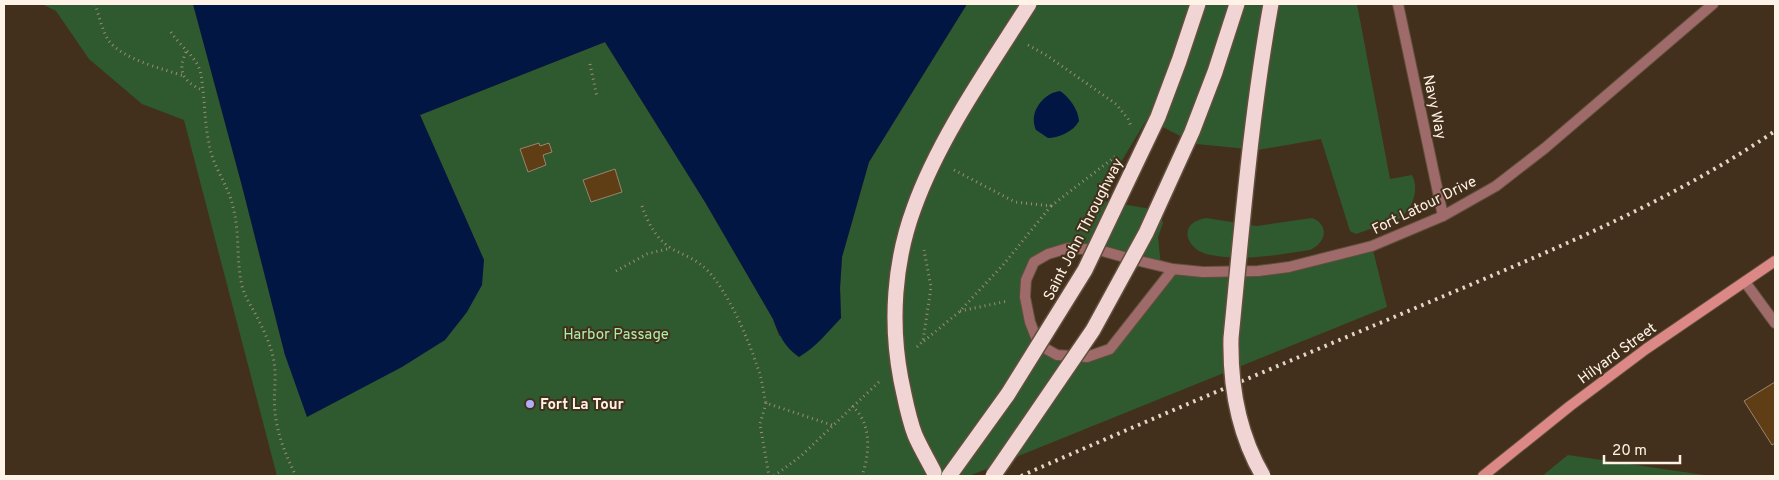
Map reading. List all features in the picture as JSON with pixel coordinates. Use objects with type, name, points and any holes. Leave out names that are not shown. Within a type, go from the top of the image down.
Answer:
[{"type":"highway","points":[[934,472],[915,435],[906,406],[898,367],[894,327],[896,287],[902,248],[914,208],[930,171],[970,99],[1029,4]]},
{"type":"highway","name":"Saint John Throughway","points":[[949,476],[1008,394],[1085,270],[1158,116],[1198,4]]},
{"type":"highway","points":[[993,476],[1093,330],[1146,233],[1192,132],[1216,72],[1237,4]]},
{"type":"highway","points":[[1263,476],[1252,457],[1242,429],[1230,368],[1231,338],[1251,146],[1271,4]]},
{"type":"main road","name":"Hilyard Street","points":[[1483,476],[1570,406],[1639,355],[1775,262]]},
{"type":"street","name":"Navy Way","points":[[1398,4],[1443,216]]},
{"type":"street","name":"Fort Latour Drive","points":[[1173,269],[1110,349],[1087,357],[1057,355],[1039,345],[1030,322],[1025,297],[1026,280],[1034,262],[1048,254],[1068,248],[1099,250],[1173,269],[1203,272],[1258,271],[1290,267],[1372,246],[1443,216],[1496,186],[1544,148],[1713,4]]},
{"type":"street","points":[[1745,282],[1775,323]]},
{"type":"path","points":[[95,4],[107,38],[116,49],[131,57],[184,76]]},
{"type":"path","points":[[171,32],[198,67],[202,77],[209,146],[233,205],[237,226],[239,268],[242,285],[247,301],[260,322],[274,362],[276,383],[275,410],[279,432],[286,455],[296,476]]},
{"type":"path","points":[[1023,42],[1116,104],[1128,119],[1132,133]]},
{"type":"path","points":[[186,51],[182,65],[184,76],[191,85],[202,90]]},
{"type":"path","points":[[590,64],[597,97]]},
{"type":"path","points":[[923,341],[959,312],[1003,265],[1051,206],[1123,150]]},
{"type":"path","points":[[954,170],[1015,202],[1051,206]]},
{"type":"path","points":[[642,206],[654,232],[671,248],[687,255],[708,272],[727,299],[758,366],[766,403],[760,424],[769,476]]},
{"type":"path","points":[[616,271],[647,254],[671,248]]},
{"type":"path","points":[[959,312],[1025,297]]},
{"type":"path","points":[[766,403],[832,425]]},
{"type":"path","points":[[852,406],[860,413],[869,439],[862,476]]},
{"type":"green space","name":"Harbor Passage","points":[[42,4],[193,4],[285,355],[484,260],[420,115],[605,42],[705,202],[773,319],[779,336],[841,318],[842,257],[869,162],[967,4],[1357,4],[1390,179],[1412,175],[1415,193],[1408,210],[1399,219],[1356,234],[1350,231],[1321,139],[1258,150],[1196,144],[1147,119],[1098,200],[1151,209],[1161,217],[1163,223],[1158,237],[1161,266],[1099,250],[1048,254],[1026,280],[1039,345],[1057,355],[1087,357],[1110,349],[1173,269],[1258,271],[1372,246],[1387,307],[969,476],[277,476],[184,120],[142,104],[89,59],[56,11]]},
{"type":"green space","points":[[1206,218],[1257,226],[1312,218],[1322,225],[1324,234],[1320,243],[1310,250],[1260,257],[1223,257],[1211,255],[1195,248],[1188,237],[1191,225]]},
{"type":"green space","points":[[1568,455],[1711,476],[1542,476]]},
{"type":"water","points":[[193,4],[967,4],[869,162],[842,257],[841,318],[816,344],[799,357],[783,340],[773,319],[705,202],[605,42],[420,115],[484,260],[482,285],[467,312],[445,340],[402,367],[307,417],[285,355]]},
{"type":"water","points":[[1060,91],[1072,104],[1077,112],[1079,121],[1074,128],[1066,133],[1048,138],[1036,130],[1034,117],[1043,100]]},
{"type":"building","points":[[539,143],[540,146],[549,143],[552,152],[543,155],[546,165],[528,172],[520,149]]},
{"type":"building","points":[[615,169],[622,192],[591,202],[583,180]]},
{"type":"building","points":[[1775,382],[1775,443],[1772,445],[1744,401]]},
{"type":"railway","points":[[1021,476],[1608,224],[1693,181],[1775,131]]},
{"type":"place","name":"Fort La Tour","points":[[530,404]]}]
